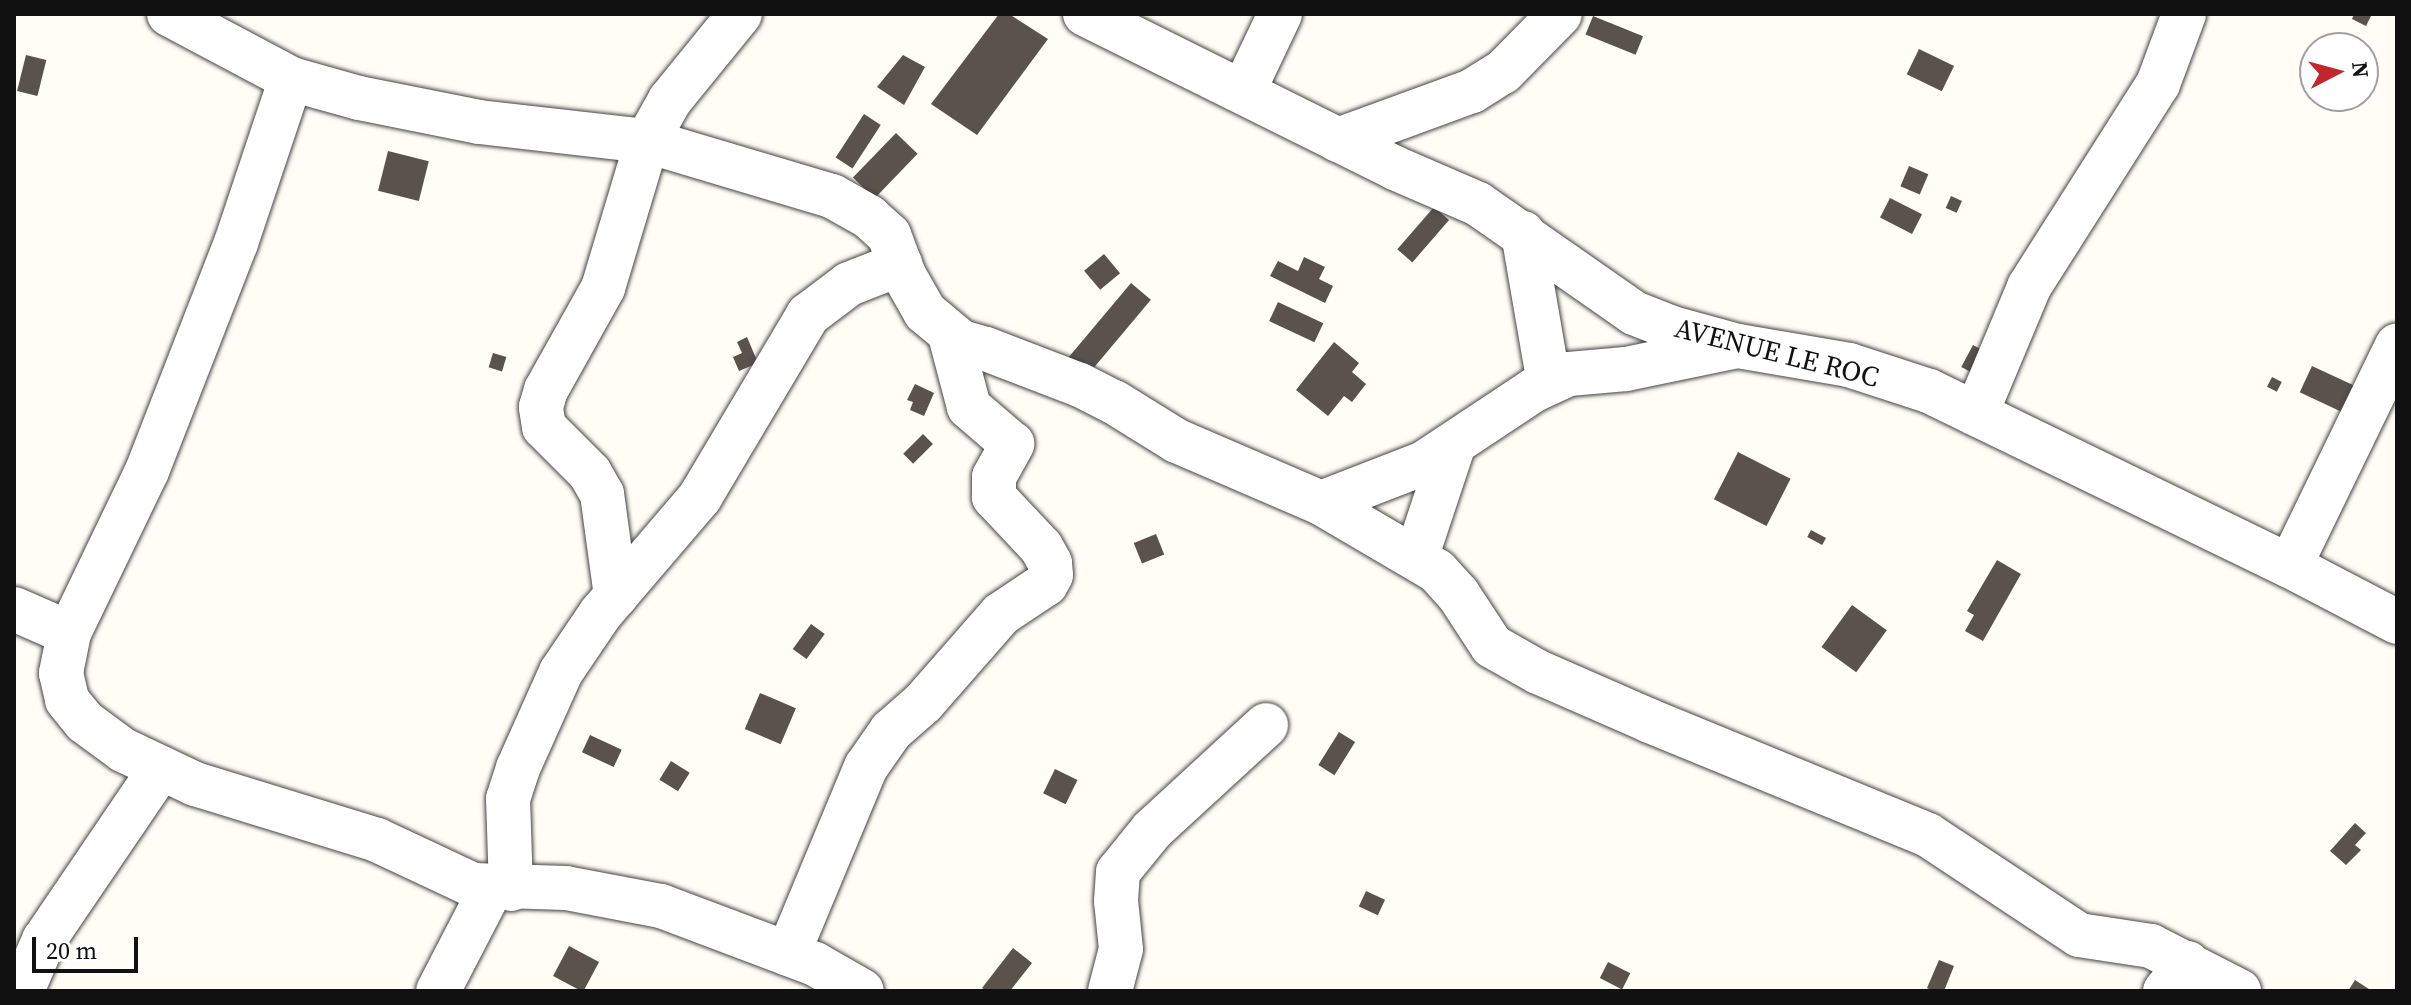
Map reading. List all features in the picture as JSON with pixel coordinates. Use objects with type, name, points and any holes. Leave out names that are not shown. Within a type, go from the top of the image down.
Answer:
[{"type":"street","points":[[169,14],[291,79],[359,98],[479,122],[647,141],[832,196],[869,217],[889,235],[925,312],[950,335],[961,342],[1080,385],[1177,441],[1321,503],[1437,571],[1458,594],[1492,646],[1538,672],[1928,835],[2079,935],[2151,946],[2177,977],[2239,991]]},
{"type":"street","points":[[616,596],[602,494],[590,473],[544,427],[541,407],[546,390],[603,288],[647,141],[670,100],[740,14]]},
{"type":"street","name":"AVENUE LE ROC","points":[[1085,14],[1338,140],[1478,204],[1634,313],[1672,328],[1738,346],[1849,365],[1929,391],[2290,566],[2397,622]]},
{"type":"street","points":[[1243,92],[1280,14]]},
{"type":"street","points":[[1338,140],[1472,91],[1503,72],[1560,14]]},
{"type":"street","points":[[1976,414],[2029,287],[2158,84],[2184,14]]},
{"type":"street","points":[[291,79],[236,243],[147,471],[69,633],[61,673],[67,700],[85,722],[123,750],[195,784],[377,840],[473,885],[566,888],[661,906],[788,954],[862,991]]},
{"type":"street","points":[[1523,233],[1549,383]]},
{"type":"street","points":[[438,991],[502,888],[508,799],[518,768],[561,672],[616,596],[700,497],[808,315],[849,284],[900,264]]},
{"type":"street","points":[[788,954],[866,767],[891,731],[923,703],[1001,614],[1035,592],[1051,575],[1050,563],[1041,547],[994,497],[994,477],[1012,444],[969,407],[950,335]]},
{"type":"street","points":[[1321,503],[1424,463],[1549,383],[1569,374],[1626,369],[1738,346]]},
{"type":"street","points":[[2290,566],[2397,346]]},
{"type":"street","points":[[1416,558],[1454,444]]},
{"type":"street","points":[[14,609],[69,633]]},
{"type":"street","points":[[1110,991],[1121,949],[1116,901],[1118,872],[1152,830],[1266,725]]},
{"type":"street","points":[[22,991],[44,940],[161,768]]},
{"type":"building","points":[[999,14],[1009,14],[1048,39],[977,135],[931,104]]},
{"type":"building","points":[[2354,14],[2372,14],[2366,26],[2352,19]]},
{"type":"building","points":[[1593,16],[1643,36],[1636,55],[1586,35]]},
{"type":"building","points":[[1919,49],[1954,66],[1942,91],[1907,74]]},
{"type":"building","points":[[26,55],[46,60],[37,96],[17,91]]},
{"type":"building","points":[[903,55],[925,67],[904,105],[877,87]]},
{"type":"building","points":[[864,114],[881,125],[852,169],[836,158]]},
{"type":"building","points":[[896,133],[918,154],[875,198],[853,178]]},
{"type":"building","points":[[388,151],[429,161],[419,201],[378,191]]},
{"type":"building","points":[[1909,166],[1928,174],[1920,194],[1900,186]]},
{"type":"building","points":[[1951,196],[1962,201],[1957,213],[1946,208]]},
{"type":"building","points":[[1890,198],[1922,214],[1912,234],[1880,218]]},
{"type":"building","points":[[1434,207],[1449,220],[1412,262],[1397,249]]},
{"type":"building","points":[[1104,254],[1120,273],[1100,290],[1084,271]]},
{"type":"building","points":[[1304,257],[1325,267],[1319,279],[1333,286],[1325,303],[1270,276],[1278,261],[1298,271]]},
{"type":"building","points":[[1131,283],[1151,300],[1087,376],[1067,359]]},
{"type":"building","points":[[1278,302],[1323,323],[1314,342],[1269,321]]},
{"type":"building","points":[[747,337],[758,363],[739,371],[733,357],[742,353],[737,342]]},
{"type":"building","points":[[1334,342],[1359,363],[1352,372],[1366,384],[1352,402],[1344,396],[1328,416],[1296,390]]},
{"type":"building","points":[[1973,345],[1986,352],[1975,374],[1961,367]]},
{"type":"building","points":[[493,353],[506,357],[502,371],[489,367]]},
{"type":"building","points":[[2312,366],[2366,391],[2354,418],[2300,392]]},
{"type":"building","points":[[2272,377],[2282,382],[2277,392],[2267,387]]},
{"type":"building","points":[[915,384],[934,393],[924,416],[910,410],[913,402],[907,400]]},
{"type":"building","points":[[923,434],[933,444],[913,464],[903,454]]},
{"type":"building","points":[[1738,452],[1791,479],[1767,526],[1714,499]]},
{"type":"building","points":[[1811,530],[1826,538],[1822,545],[1807,537]]},
{"type":"building","points":[[1156,534],[1164,554],[1142,563],[1134,543]]},
{"type":"building","points":[[1997,560],[2021,574],[1983,641],[1965,631],[1974,615],[1967,611]]},
{"type":"building","points":[[1852,605],[1887,630],[1856,672],[1821,647]]},
{"type":"building","points":[[811,624],[825,634],[807,659],[793,649]]},
{"type":"building","points":[[760,693],[796,708],[781,744],[745,729]]},
{"type":"building","points":[[1339,732],[1355,742],[1334,775],[1318,765]]},
{"type":"building","points":[[590,735],[622,750],[614,767],[582,752]]},
{"type":"building","points":[[671,761],[690,773],[678,791],[659,780]]},
{"type":"building","points":[[1055,769],[1077,780],[1066,804],[1043,793]]},
{"type":"building","points":[[2355,823],[2366,833],[2355,845],[2361,850],[2346,865],[2330,851]]},
{"type":"building","points":[[1366,891],[1385,900],[1378,915],[1359,906]]},
{"type":"building","points":[[569,946],[599,962],[584,991],[553,976]]},
{"type":"building","points":[[1013,948],[1032,963],[1010,991],[987,991],[982,988]]},
{"type":"building","points":[[1939,960],[1954,966],[1944,991],[1933,991],[1927,988]]},
{"type":"building","points":[[1608,962],[1630,973],[1622,989],[1600,978]]},
{"type":"building","points":[[2355,980],[2372,991],[2348,991]]}]
